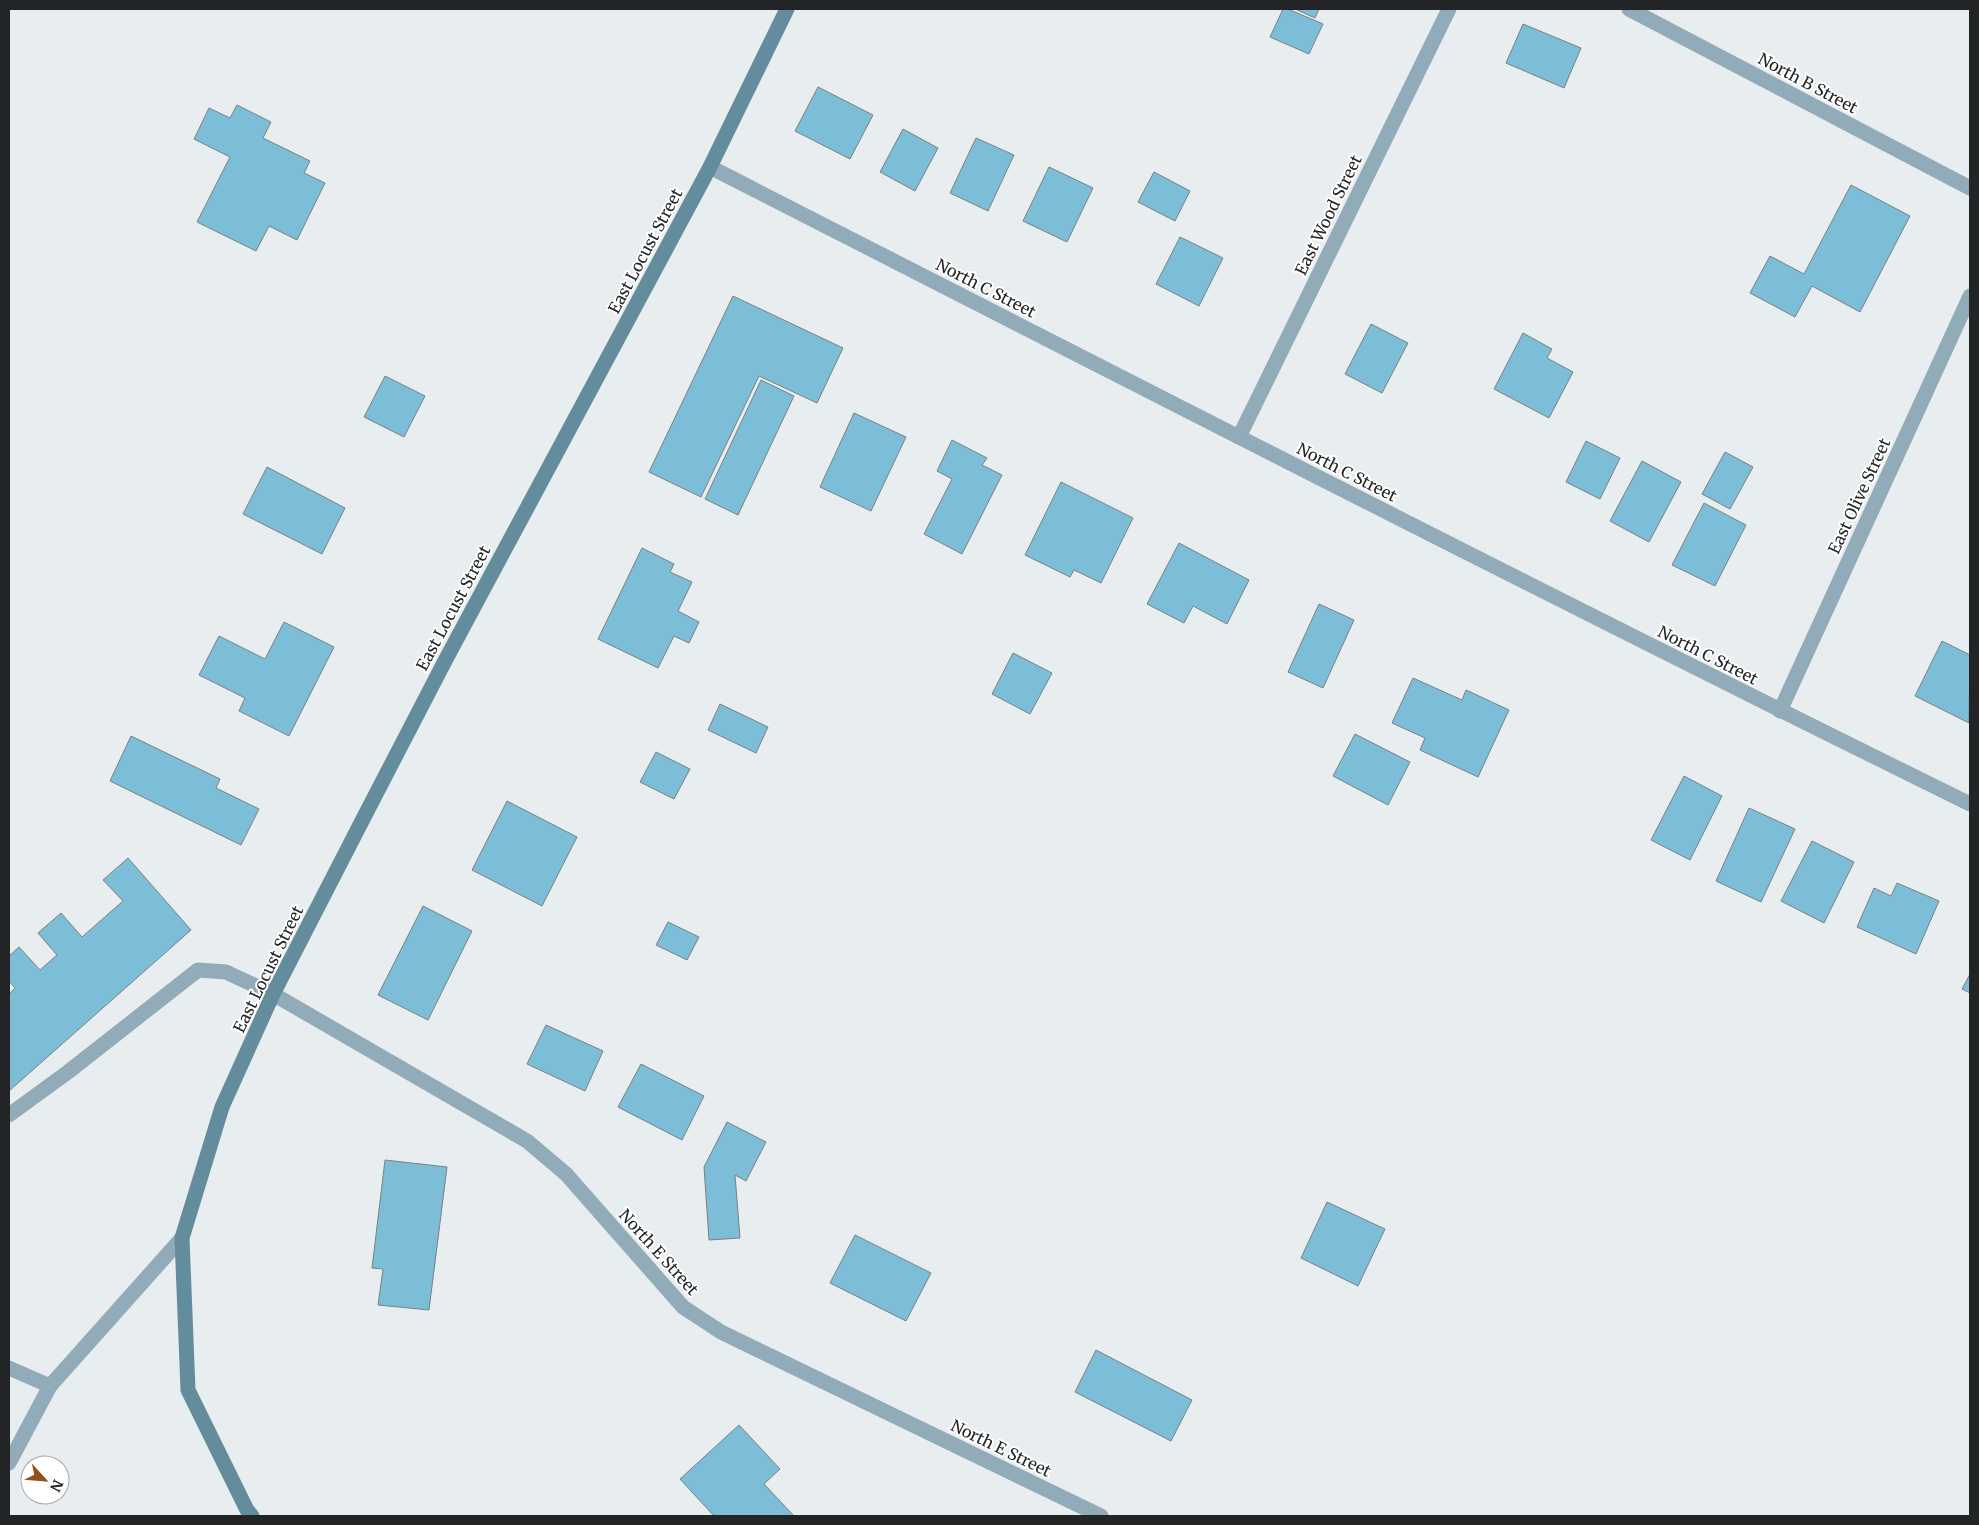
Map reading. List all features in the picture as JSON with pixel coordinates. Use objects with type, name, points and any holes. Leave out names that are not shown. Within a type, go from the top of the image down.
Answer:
[{"type":"main road","name":"East Locust Street","points":[[252,1516],[247,1510],[188,1390],[182,1238],[222,1107],[273,994],[441,668],[710,166],[788,9]]},
{"type":"street","name":"East Wood Street","points":[[1239,437],[1449,9]]},
{"type":"street","name":"North B Street","points":[[1629,9],[1970,188]]},
{"type":"street","name":"North C Street","points":[[710,166],[1239,437],[1970,804]]},
{"type":"street","name":"East Olive Street","points":[[1780,710],[1970,296]]},
{"type":"street","name":"North E Street","points":[[9,1115],[68,1072],[198,970],[226,972],[273,994],[527,1141],[566,1174],[683,1307],[721,1332],[1102,1516]]},
{"type":"street","points":[[9,1463],[50,1386],[182,1238]]},
{"type":"street","points":[[9,1368],[50,1386]]},
{"type":"building","points":[[1283,9],[1288,9],[1323,24],[1309,54],[1270,37]]},
{"type":"building","points":[[1295,9],[1319,9],[1315,18]]},
{"type":"building","points":[[1523,24],[1581,48],[1564,88],[1506,63]]},
{"type":"building","points":[[818,87],[873,115],[850,159],[795,131]]},
{"type":"building","points":[[237,105],[271,122],[263,138],[310,161],[304,173],[325,183],[297,240],[269,226],[256,251],[197,222],[230,157],[194,139],[209,108],[230,118]]},
{"type":"building","points":[[903,129],[938,148],[915,191],[880,172]]},
{"type":"building","points":[[976,138],[1014,155],[988,211],[950,193]]},
{"type":"building","points":[[1049,167],[1093,188],[1067,242],[1023,221]]},
{"type":"building","points":[[1154,172],[1190,191],[1175,221],[1138,202]]},
{"type":"building","points":[[1851,185],[1910,216],[1860,312],[1812,286],[1795,317],[1750,293],[1770,256],[1804,274]]},
{"type":"building","points":[[1180,237],[1223,258],[1199,306],[1156,284]]},
{"type":"building","points":[[733,296],[843,348],[817,403],[759,376],[701,497],[649,472]]},
{"type":"building","points":[[1371,324],[1408,343],[1382,393],[1345,374]]},
{"type":"building","points":[[1523,333],[1552,349],[1547,358],[1573,372],[1549,418],[1494,389]]},
{"type":"building","points":[[385,376],[425,396],[404,437],[364,417]]},
{"type":"building","points":[[761,380],[794,396],[738,515],[705,499]]},
{"type":"building","points":[[854,413],[906,437],[871,511],[820,487]]},
{"type":"building","points":[[952,440],[987,458],[982,465],[1002,475],[962,554],[924,534],[952,479],[937,471]]},
{"type":"building","points":[[1586,441],[1620,458],[1600,499],[1566,482]]},
{"type":"building","points":[[1725,452],[1753,467],[1730,509],[1702,494]]},
{"type":"building","points":[[1642,461],[1681,482],[1649,542],[1610,521]]},
{"type":"building","points":[[267,467],[345,508],[322,554],[243,514]]},
{"type":"building","points":[[1061,482],[1133,518],[1101,583],[1074,570],[1070,577],[1025,555]]},
{"type":"building","points":[[1704,503],[1746,525],[1715,586],[1672,565]]},
{"type":"building","points":[[1179,543],[1249,580],[1227,624],[1193,606],[1184,623],[1147,604]]},
{"type":"building","points":[[642,548],[674,564],[670,572],[692,582],[678,611],[699,622],[689,643],[674,636],[658,668],[598,639]]},
{"type":"building","points":[[1319,604],[1354,620],[1323,688],[1288,672]]},
{"type":"building","points":[[284,622],[334,647],[289,736],[239,711],[245,698],[199,675],[219,636],[265,659]]},
{"type":"building","points":[[1942,641],[1970,655],[1969,723],[1915,696]]},
{"type":"building","points":[[1013,653],[1052,673],[1030,714],[992,694]]},
{"type":"building","points":[[1413,678],[1462,700],[1466,690],[1509,710],[1478,777],[1420,750],[1425,738],[1392,723]]},
{"type":"building","points":[[720,704],[768,727],[756,753],[708,730]]},
{"type":"building","points":[[1355,734],[1410,762],[1388,805],[1333,776]]},
{"type":"building","points":[[131,736],[220,779],[216,788],[259,809],[241,845],[110,781]]},
{"type":"building","points":[[656,752],[690,769],[674,799],[640,782]]},
{"type":"building","points":[[1684,776],[1722,796],[1690,860],[1651,840]]},
{"type":"building","points":[[507,801],[577,837],[542,906],[472,870]]},
{"type":"building","points":[[1749,808],[1795,829],[1761,902],[1716,881]]},
{"type":"building","points":[[1812,841],[1854,862],[1824,923],[1781,901]]},
{"type":"building","points":[[128,858],[191,930],[9,1091],[9,994],[15,988],[9,981],[9,956],[19,947],[40,970],[57,955],[38,933],[61,913],[82,937],[123,901],[103,880]]},
{"type":"building","points":[[1897,883],[1939,901],[1916,954],[1857,927],[1874,888],[1891,896]]},
{"type":"building","points":[[423,906],[472,931],[428,1020],[378,995]]},
{"type":"building","points":[[668,922],[699,937],[687,960],[656,945]]},
{"type":"building","points":[[1970,974],[1970,993],[1962,989]]},
{"type":"building","points":[[546,1025],[603,1051],[585,1091],[527,1064]]},
{"type":"building","points":[[641,1064],[704,1096],[682,1140],[618,1107]]},
{"type":"building","points":[[727,1122],[766,1142],[746,1181],[735,1175],[740,1238],[709,1240],[704,1167]]},
{"type":"building","points":[[385,1160],[447,1167],[429,1310],[378,1305],[383,1269],[372,1268]]},
{"type":"building","points":[[1327,1202],[1385,1229],[1358,1286],[1301,1258]]},
{"type":"building","points":[[855,1235],[931,1273],[906,1321],[830,1283]]},
{"type":"building","points":[[1096,1350],[1192,1400],[1171,1441],[1075,1392]]},
{"type":"building","points":[[739,1425],[780,1469],[764,1484],[794,1516],[714,1516],[680,1479]]}]
